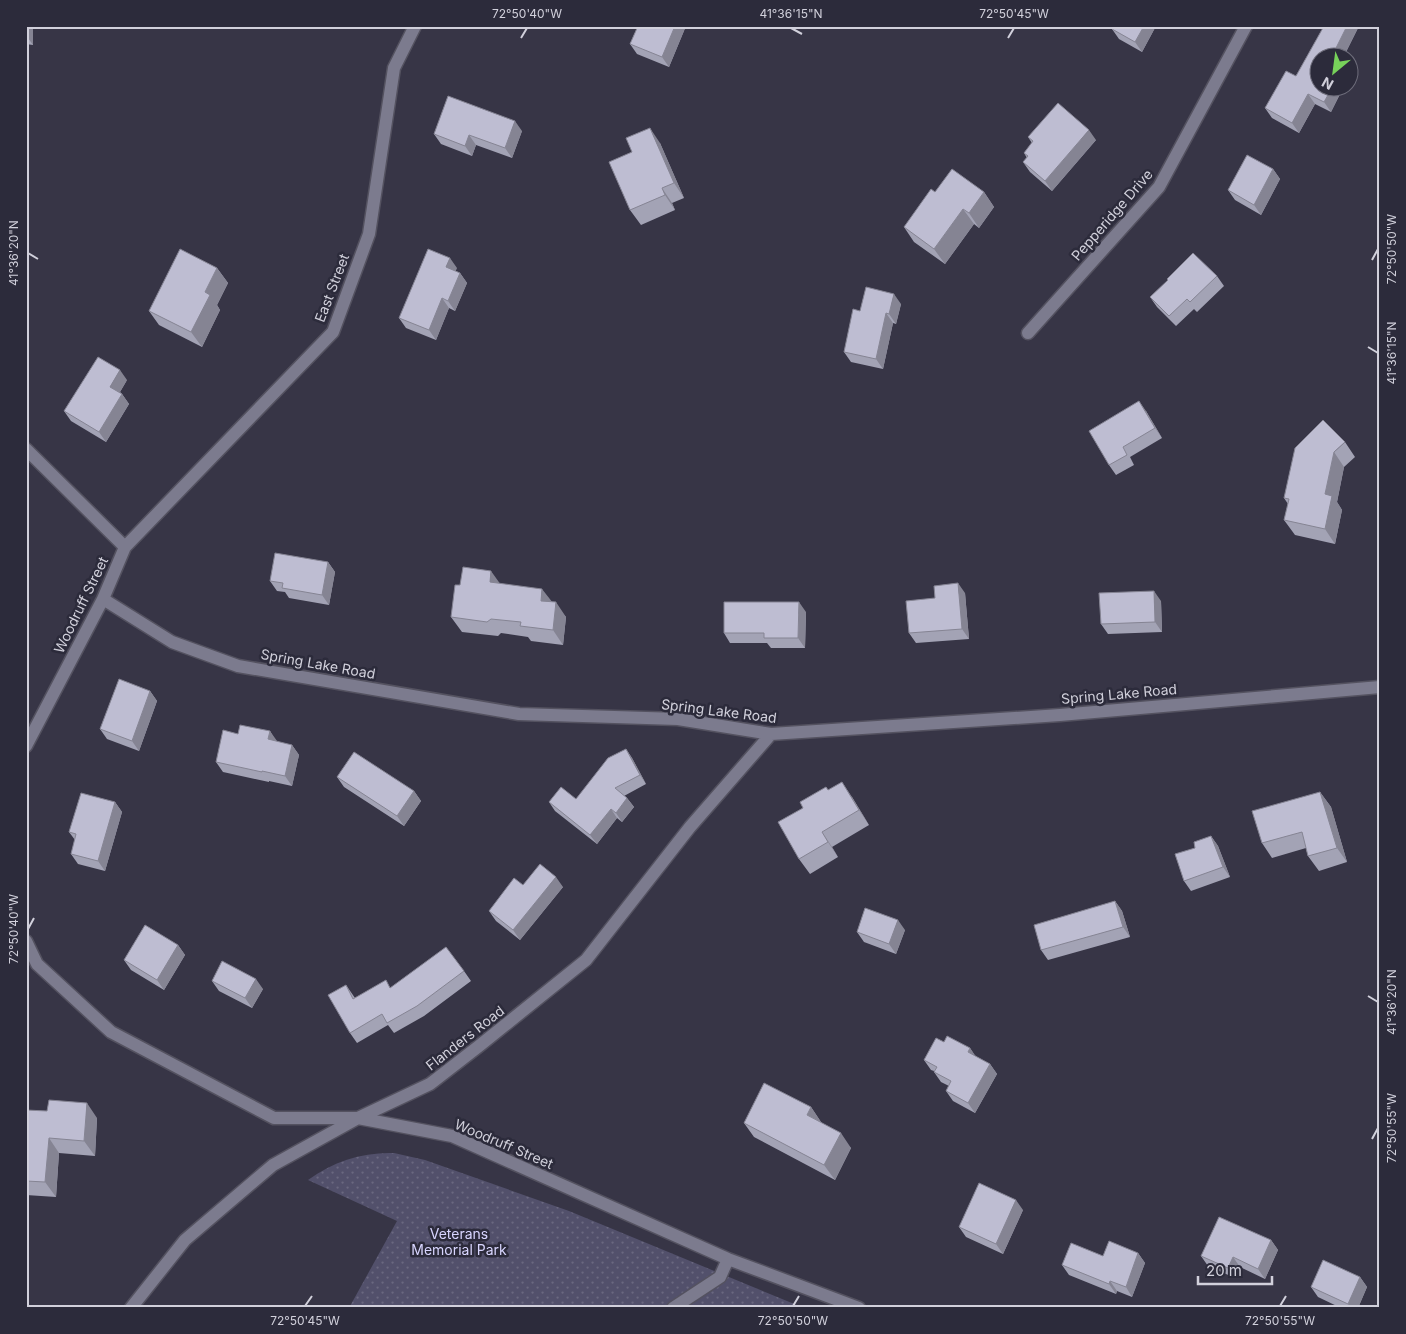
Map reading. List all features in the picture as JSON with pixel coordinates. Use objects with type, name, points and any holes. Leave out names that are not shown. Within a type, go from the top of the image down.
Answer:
[{"type":"street","name":"East Street","points":[[125,547],[333,332],[369,234],[394,68],[415,26]]},
{"type":"street","name":"Pepperidge Drive","points":[[1028,333],[1159,187],[1246,26]]},
{"type":"street","name":"Woodruff Street","points":[[26,449],[125,547],[103,599],[26,746]]},
{"type":"street","name":"Spring Lake Road","points":[[103,599],[172,642],[238,666],[519,714],[678,719],[771,734],[1060,715],[1380,687]]},
{"type":"street","name":"Flanders Road","points":[[132,1308],[185,1240],[273,1166],[358,1118],[430,1084],[586,960],[690,827],[771,734]]},
{"type":"street","name":"Woodruff Street","points":[[26,941],[37,964],[111,1032],[274,1118],[358,1118],[452,1136],[728,1259],[859,1308]]},
{"type":"street","points":[[673,1308],[720,1277],[728,1259]]},
{"type":"green space","name":"Veterans Memorial Park","points":[[394,1153],[425,1160],[569,1211],[804,1308],[349,1308],[397,1221],[308,1180],[318,1173],[349,1159],[371,1154]]},
{"type":"building","points":[[638,26],[675,26],[662,57],[630,44]]},
{"type":"building","points":[[1113,26],[1144,26],[1135,42],[1112,29]]},
{"type":"building","points":[[1324,26],[1347,26],[1336,48],[1312,48]]},
{"type":"building","points":[[1308,55],[1308,94],[1292,123],[1265,108],[1286,71],[1296,76]]},
{"type":"building","points":[[448,96],[515,121],[505,148],[469,135],[465,146],[434,134]]},
{"type":"building","points":[[1316,98],[1326,98],[1324,102]]},
{"type":"building","points":[[1058,103],[1089,130],[1045,181],[1023,162],[1028,156],[1024,153],[1033,141],[1028,137]]},
{"type":"building","points":[[650,128],[674,183],[662,188],[665,195],[630,210],[609,162],[632,152],[626,138]]},
{"type":"building","points":[[1247,155],[1273,169],[1254,205],[1228,190]]},
{"type":"building","points":[[952,169],[984,192],[969,213],[963,209],[934,249],[904,227],[931,189],[935,192]]},
{"type":"building","points":[[180,249],[217,268],[205,292],[210,295],[191,332],[149,311]]},
{"type":"building","points":[[428,249],[450,258],[446,267],[460,273],[448,301],[442,298],[429,330],[399,318]]},
{"type":"building","points":[[1193,253],[1217,276],[1190,302],[1187,299],[1169,316],[1150,297]]},
{"type":"building","points":[[866,287],[894,294],[889,314],[886,313],[876,359],[844,352],[853,309],[860,311]]},
{"type":"building","points":[[98,357],[120,370],[110,387],[122,394],[99,432],[64,411]]},
{"type":"building","points":[[1139,401],[1155,428],[1123,447],[1127,455],[1109,465],[1089,431]]},
{"type":"building","points":[[1323,420],[1345,442],[1334,452],[1325,494],[1332,496],[1325,529],[1284,520],[1289,499],[1284,498],[1295,448]]},
{"type":"building","points":[[275,553],[328,562],[322,595],[282,588],[283,583],[270,581]]},
{"type":"building","points":[[463,567],[491,571],[490,582],[542,589],[541,601],[556,602],[553,630],[520,626],[521,622],[491,619],[487,622],[451,617],[455,585],[460,585]]},
{"type":"building","points":[[958,583],[962,629],[909,633],[906,601],[935,598],[934,586]]},
{"type":"building","points":[[1154,591],[1155,622],[1101,624],[1099,593]]},
{"type":"building","points":[[724,602],[799,602],[798,638],[764,638],[764,633],[724,633]]},
{"type":"building","points":[[119,679],[150,691],[132,741],[100,729]]},
{"type":"building","points":[[240,725],[270,731],[268,739],[292,745],[285,776],[216,762],[223,730],[238,734]]},
{"type":"building","points":[[626,749],[640,775],[615,788],[627,798],[616,813],[611,809],[590,835],[549,802],[561,787],[576,799],[608,758]]},
{"type":"building","points":[[354,752],[414,791],[397,816],[337,777]]},
{"type":"building","points":[[842,782],[859,810],[822,832],[828,842],[799,859],[778,822],[803,808],[800,802],[826,787],[828,790]]},
{"type":"building","points":[[1320,792],[1337,848],[1308,856],[1302,832],[1262,843],[1252,811]]},
{"type":"building","points":[[81,793],[115,802],[98,861],[71,854],[76,834],[69,832]]},
{"type":"building","points":[[1211,836],[1223,867],[1184,881],[1175,854],[1195,848],[1194,842]]},
{"type":"building","points":[[540,864],[556,877],[513,930],[489,911],[514,878],[523,885]]},
{"type":"building","points":[[1115,901],[1123,927],[1041,950],[1034,925]]},
{"type":"building","points":[[865,908],[898,920],[889,944],[857,932]]},
{"type":"building","points":[[145,925],[178,945],[157,980],[124,960]]},
{"type":"building","points":[[446,947],[464,971],[417,1006],[387,1023],[382,1014],[350,1033],[328,995],[346,985],[353,999],[386,980],[390,988]]},
{"type":"building","points":[[222,961],[256,979],[245,998],[212,981]]},
{"type":"building","points":[[947,1036],[970,1048],[968,1052],[990,1064],[968,1103],[946,1091],[951,1081],[934,1072],[937,1067],[924,1060],[936,1038],[944,1042]]},
{"type":"building","points":[[764,1083],[811,1107],[807,1115],[841,1133],[824,1165],[744,1123]]},
{"type":"building","points":[[49,1100],[87,1103],[84,1141],[49,1138],[45,1182],[26,1181],[26,1110],[47,1111]]},
{"type":"building","points":[[979,1183],[1016,1200],[996,1244],[959,1227]]},
{"type":"building","points":[[1219,1217],[1271,1240],[1258,1269],[1233,1257],[1228,1268],[1201,1256]]},
{"type":"building","points":[[1109,1241],[1138,1253],[1126,1287],[1110,1281],[1109,1284],[1062,1265],[1071,1243],[1103,1256]]},
{"type":"building","points":[[1323,1260],[1360,1277],[1348,1304],[1311,1287]]}]
